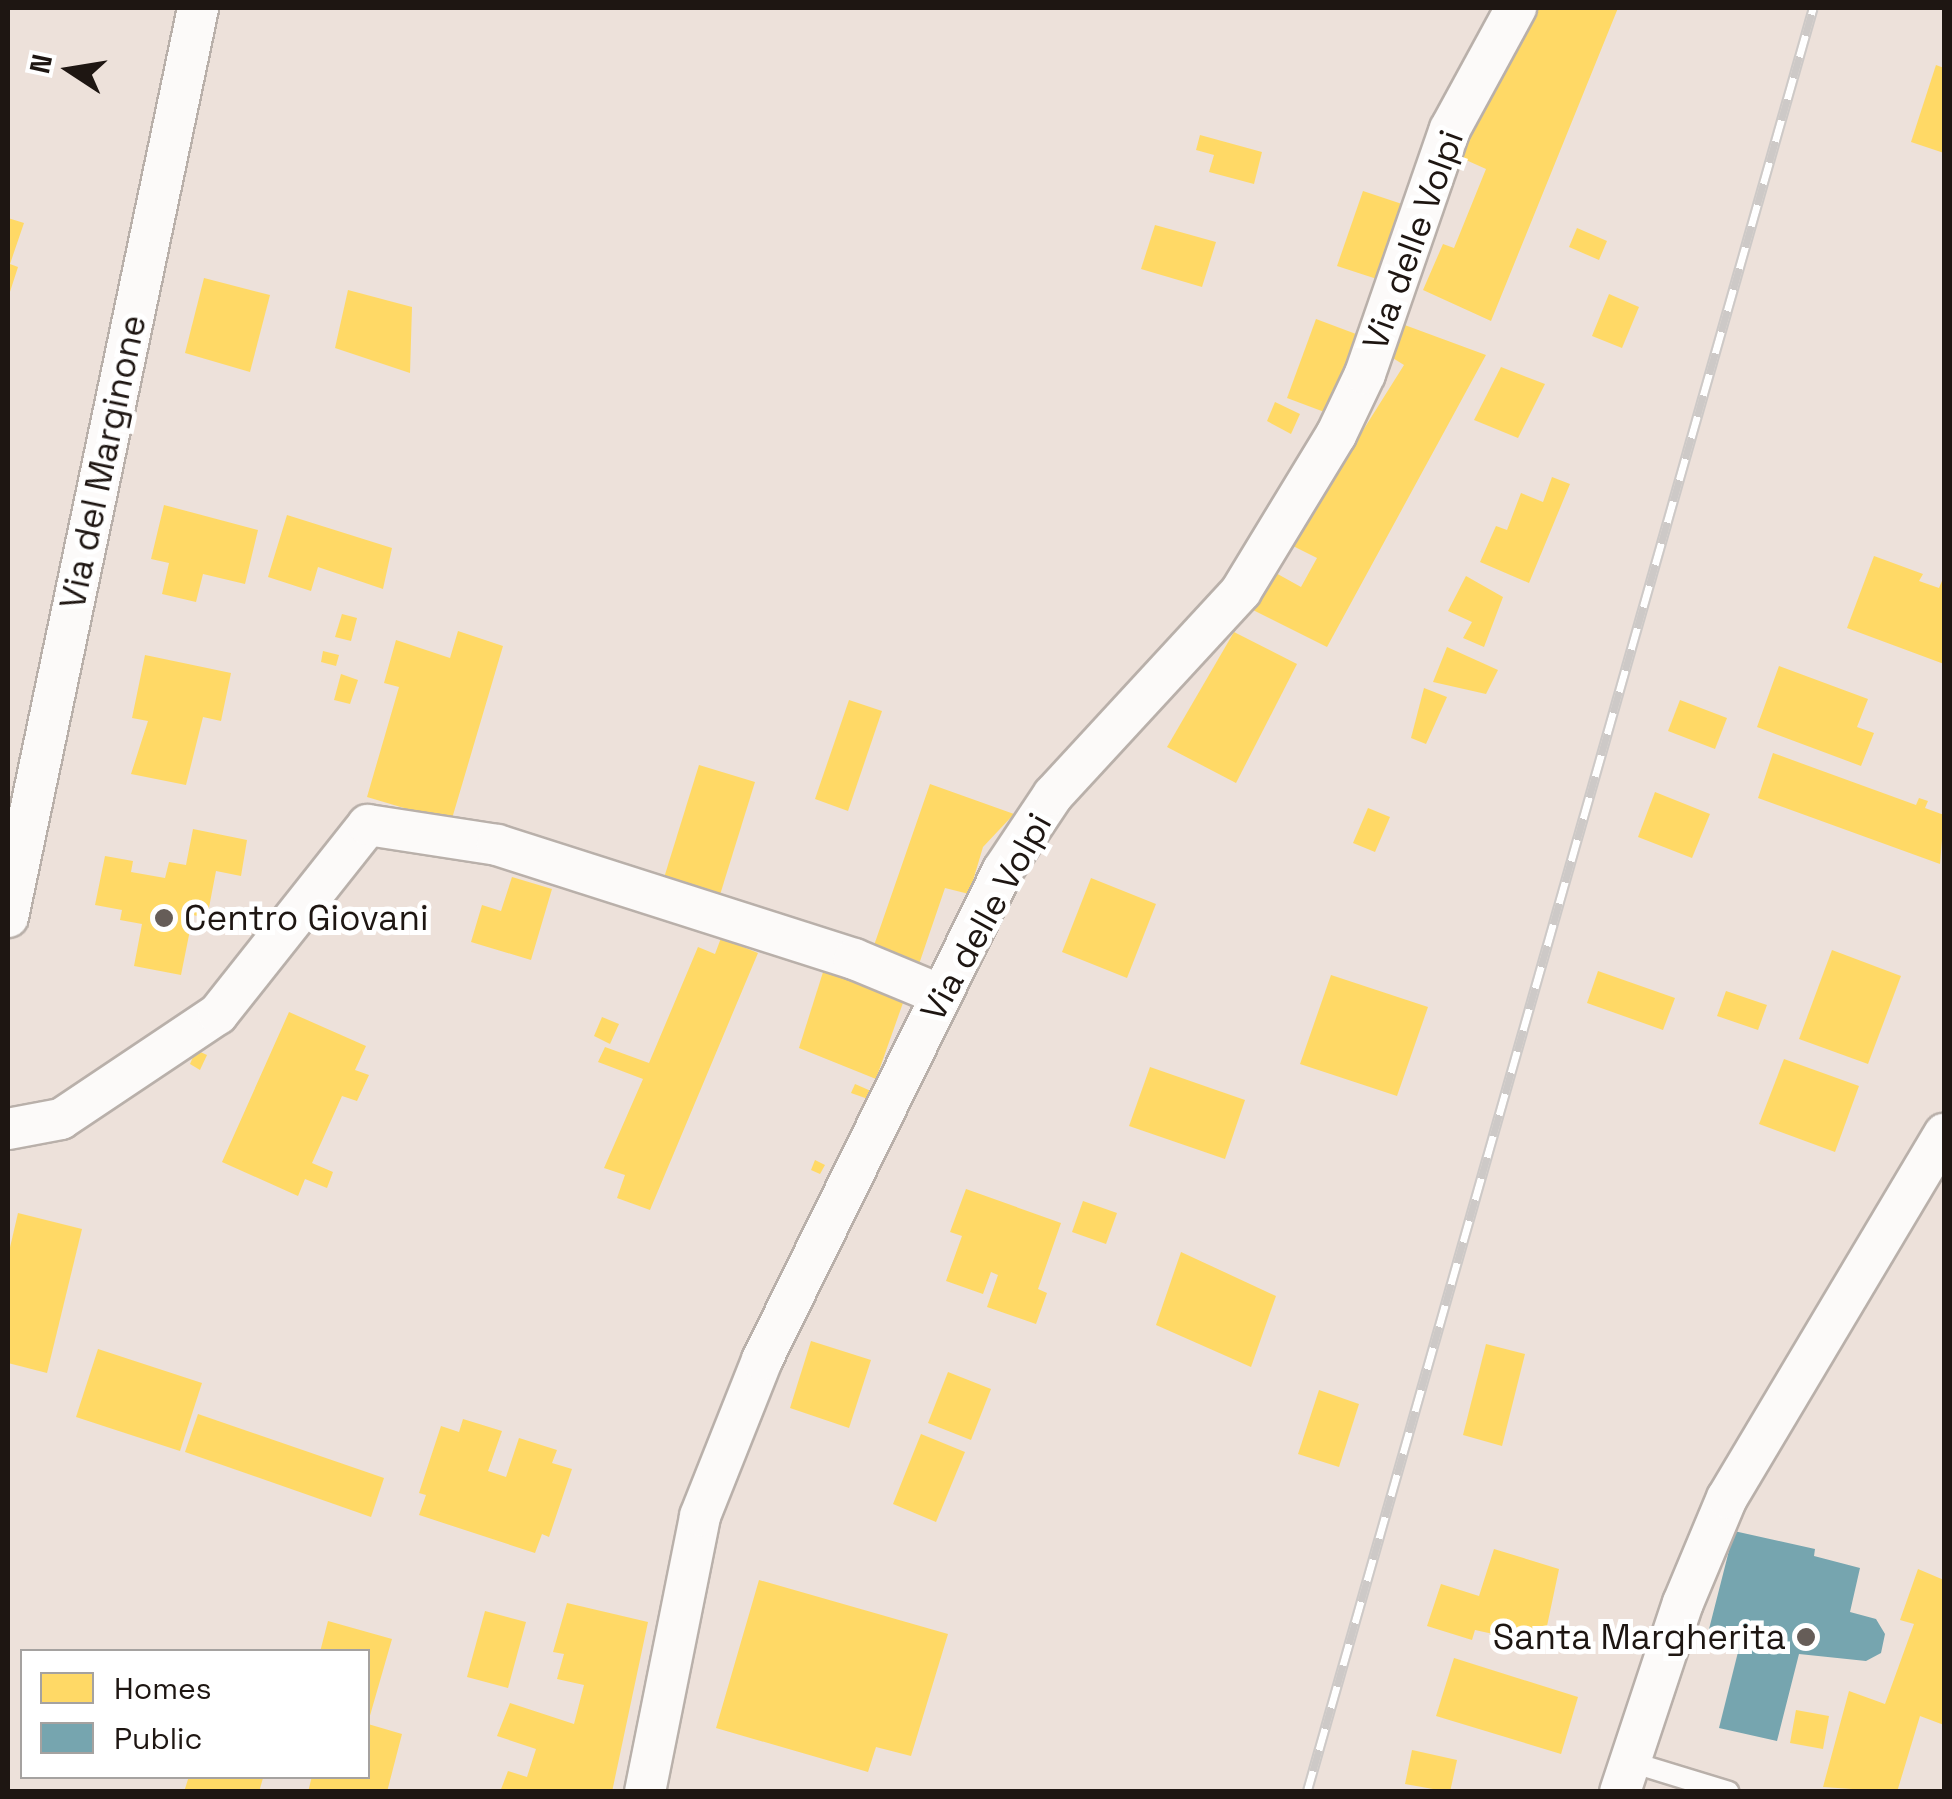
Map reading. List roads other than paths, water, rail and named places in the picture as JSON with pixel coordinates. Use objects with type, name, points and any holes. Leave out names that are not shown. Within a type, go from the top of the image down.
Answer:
[{"type":"street","name":"Via del Marginone","points":[[8,917],[198,8]]},
{"type":"street","name":"Via delle Volpi","points":[[646,1792],[700,1516],[762,1360],[1003,870],[1053,795],[1240,591],[1336,435],[1364,374],[1450,129],[1516,8]]},
{"type":"street","points":[[8,1129],[61,1119],[218,1014],[368,825],[496,844],[854,959],[941,995]]},
{"type":"street","points":[[1626,1777],[1683,1602],[1727,1498],[1944,1134]]},
{"type":"lane","points":[[1626,1777],[1729,1792]]},
{"type":"railway","points":[[1307,1792],[1813,8]]},
{"type":"place","name":"Centro Giovani","points":[[164,918]]},
{"type":"place","name":"Santa Margherita","points":[[1806,1637]]}]
